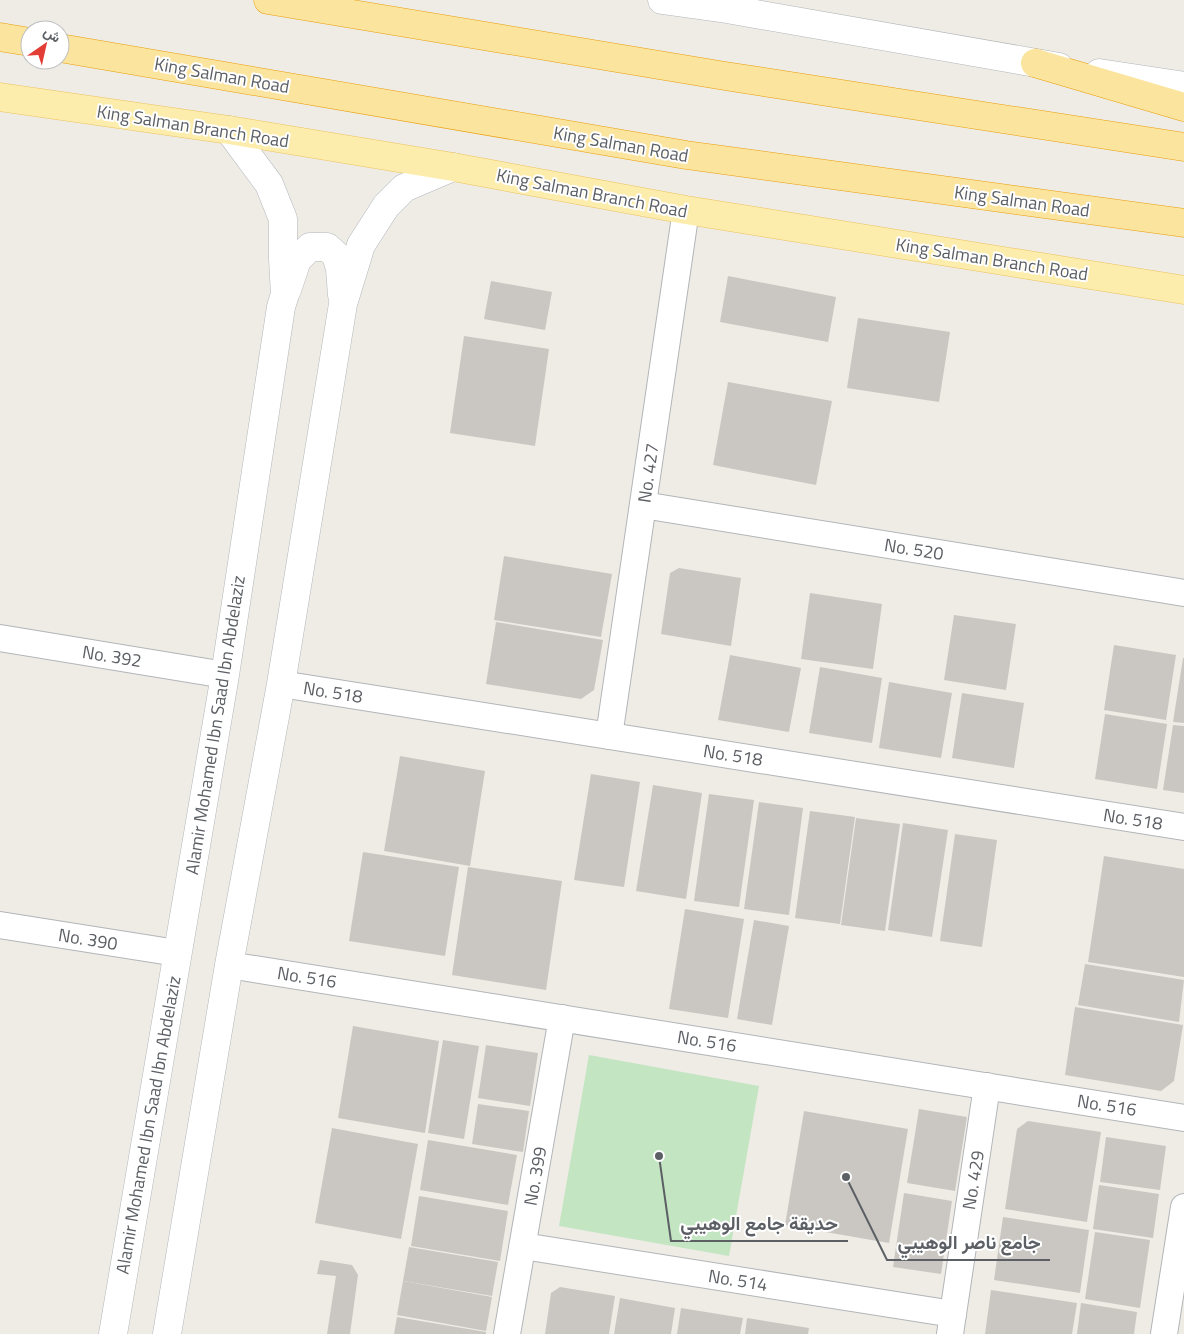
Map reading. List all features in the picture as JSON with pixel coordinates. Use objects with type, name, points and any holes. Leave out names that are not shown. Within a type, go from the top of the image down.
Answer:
[{"type":"highway","points":[[268,0],[725,76],[1184,147]]},
{"type":"highway","points":[[0,37],[20,40]]},
{"type":"highway","name":"King Salman Road","points":[[70,50],[686,155],[1184,223]]},
{"type":"highway","points":[[1035,63],[1184,107]]},
{"type":"main road","points":[[662,0],[728,4],[1035,63],[1184,86]]},
{"type":"main road","name":"King Salman Branch Road","points":[[0,97],[229,130],[453,166],[686,210],[1184,290]]},
{"type":"main road","name":"Alamir Mohamed Ibn Saad Ibn Abdelaziz","points":[[113,1334],[225,674],[281,307],[285,294],[283,219],[269,184],[229,130]]},
{"type":"main road","points":[[167,1334],[230,965],[281,684],[343,304],[361,245],[386,206],[404,188],[453,166]]},
{"type":"main road","points":[[285,294],[297,260],[310,247],[326,246],[336,255],[340,269],[343,304]]},
{"type":"street","name":"No. 427","points":[[609,736],[686,210]]},
{"type":"street","name":"No. 520","points":[[643,505],[1184,593]]},
{"type":"street","name":"No. 392","points":[[0,638],[225,674]]},
{"type":"street","name":"No. 518","points":[[281,684],[1184,827]]},
{"type":"street","name":"No. 390","points":[[0,925],[177,953]]},
{"type":"street","name":"No. 516","points":[[230,965],[1184,1118]]},
{"type":"street","name":"No. 399","points":[[507,1334],[562,1018]]},
{"type":"street","name":"No. 429","points":[[952,1324],[987,1086]]},
{"type":"street","points":[[1164,1334],[1184,1208]]},
{"type":"street","name":"No. 514","points":[[523,1246],[952,1324]]},
{"type":"green space","points":[[589,1055],[759,1086],[729,1256],[559,1226]]},
{"type":"building","points":[[728,276],[836,297],[828,342],[720,322]]},
{"type":"building","points":[[491,281],[552,292],[545,330],[484,319]]},
{"type":"building","points":[[858,318],[950,332],[939,402],[847,388]]},
{"type":"building","points":[[464,336],[549,349],[535,446],[450,433]]},
{"type":"building","points":[[728,382],[832,401],[816,485],[713,465]]},
{"type":"building","points":[[504,556],[612,574],[601,637],[494,620]]},
{"type":"building","points":[[679,568],[741,578],[731,646],[661,634],[670,573]]},
{"type":"building","points":[[810,593],[882,604],[873,669],[801,659]]},
{"type":"building","points":[[954,615],[1016,624],[1006,690],[944,680]]},
{"type":"building","points":[[496,622],[603,640],[594,690],[581,699],[486,684]]},
{"type":"building","points":[[1114,645],[1176,655],[1166,720],[1104,710]]},
{"type":"building","points":[[730,655],[801,668],[789,732],[718,720]]},
{"type":"building","points":[[1184,658],[1184,723],[1173,722]]},
{"type":"building","points":[[820,667],[882,678],[872,743],[809,733]]},
{"type":"building","points":[[889,682],[952,693],[941,758],[879,748]]},
{"type":"building","points":[[962,693],[1024,703],[1014,768],[952,758]]},
{"type":"building","points":[[1105,714],[1167,724],[1157,789],[1095,779]]},
{"type":"building","points":[[1173,725],[1184,726],[1184,793],[1163,790]]},
{"type":"building","points":[[400,756],[485,771],[470,866],[384,851]]},
{"type":"building","points":[[591,774],[640,782],[624,887],[574,880]]},
{"type":"building","points":[[653,785],[702,793],[686,899],[636,891]]},
{"type":"building","points":[[709,794],[754,800],[739,907],[694,901]]},
{"type":"building","points":[[759,802],[803,808],[789,915],[744,909]]},
{"type":"building","points":[[810,811],[855,817],[840,924],[795,918]]},
{"type":"building","points":[[856,818],[900,824],[885,931],[841,925]]},
{"type":"building","points":[[903,823],[948,830],[932,937],[888,930]]},
{"type":"building","points":[[955,834],[997,840],[982,947],[940,941]]},
{"type":"building","points":[[363,852],[459,867],[445,956],[349,941]]},
{"type":"building","points":[[1104,856],[1184,869],[1184,977],[1088,962]]},
{"type":"building","points":[[468,867],[562,881],[546,990],[452,975]]},
{"type":"building","points":[[685,909],[744,919],[728,1018],[669,1009]]},
{"type":"building","points":[[754,920],[789,926],[772,1025],[737,1019]]},
{"type":"building","points":[[1085,964],[1184,980],[1179,1022],[1078,1005]]},
{"type":"building","points":[[1075,1007],[1183,1025],[1174,1081],[1161,1091],[1065,1075]]},
{"type":"building","points":[[353,1026],[439,1041],[425,1133],[338,1118]]},
{"type":"building","points":[[443,1040],[479,1046],[464,1139],[428,1133]]},
{"type":"building","points":[[486,1045],[538,1053],[530,1106],[478,1098]]},
{"type":"building","points":[[478,1104],[529,1111],[523,1152],[472,1144]]},
{"type":"building","points":[[919,1109],[967,1117],[955,1191],[907,1183]]},
{"type":"building","points":[[804,1111],[908,1129],[889,1243],[785,1225]]},
{"type":"building","points":[[1028,1121],[1101,1132],[1087,1222],[1005,1209],[1017,1129]]},
{"type":"building","points":[[332,1128],[418,1144],[401,1239],[315,1223]]},
{"type":"building","points":[[1106,1137],[1166,1146],[1160,1190],[1100,1182]]},
{"type":"building","points":[[428,1140],[517,1155],[508,1205],[420,1190]]},
{"type":"building","points":[[1099,1185],[1159,1194],[1153,1238],[1093,1229]]},
{"type":"building","points":[[904,1193],[952,1201],[941,1274],[893,1267]]},
{"type":"building","points":[[419,1196],[508,1211],[500,1261],[411,1246]]},
{"type":"building","points":[[1003,1217],[1089,1230],[1080,1293],[994,1280]]},
{"type":"building","points":[[1095,1232],[1150,1240],[1140,1308],[1085,1299]]},
{"type":"building","points":[[409,1247],[498,1262],[492,1296],[403,1281]]},
{"type":"building","points":[[320,1260],[352,1265],[358,1275],[350,1334],[327,1334],[336,1276],[317,1274]]},
{"type":"building","points":[[403,1281],[492,1297],[486,1331],[397,1315]]},
{"type":"building","points":[[560,1287],[615,1296],[609,1334],[545,1334],[551,1293]]},
{"type":"building","points":[[991,1290],[1077,1303],[1072,1334],[985,1334]]},
{"type":"building","points":[[620,1298],[675,1308],[671,1334],[614,1334]]},
{"type":"building","points":[[1081,1303],[1137,1312],[1134,1334],[1077,1334]]},
{"type":"building","points":[[681,1308],[743,1318],[740,1334],[677,1334]]},
{"type":"building","points":[[397,1317],[486,1332],[486,1334],[394,1334]]},
{"type":"building","points":[[747,1318],[809,1328],[808,1334],[745,1334]]},
{"type":"place","name":"حديقة جامع الوهيبي","points":[[659,1156]]},
{"type":"place","name":"جامع ناصر الوهيبي","points":[[846,1177]]}]
